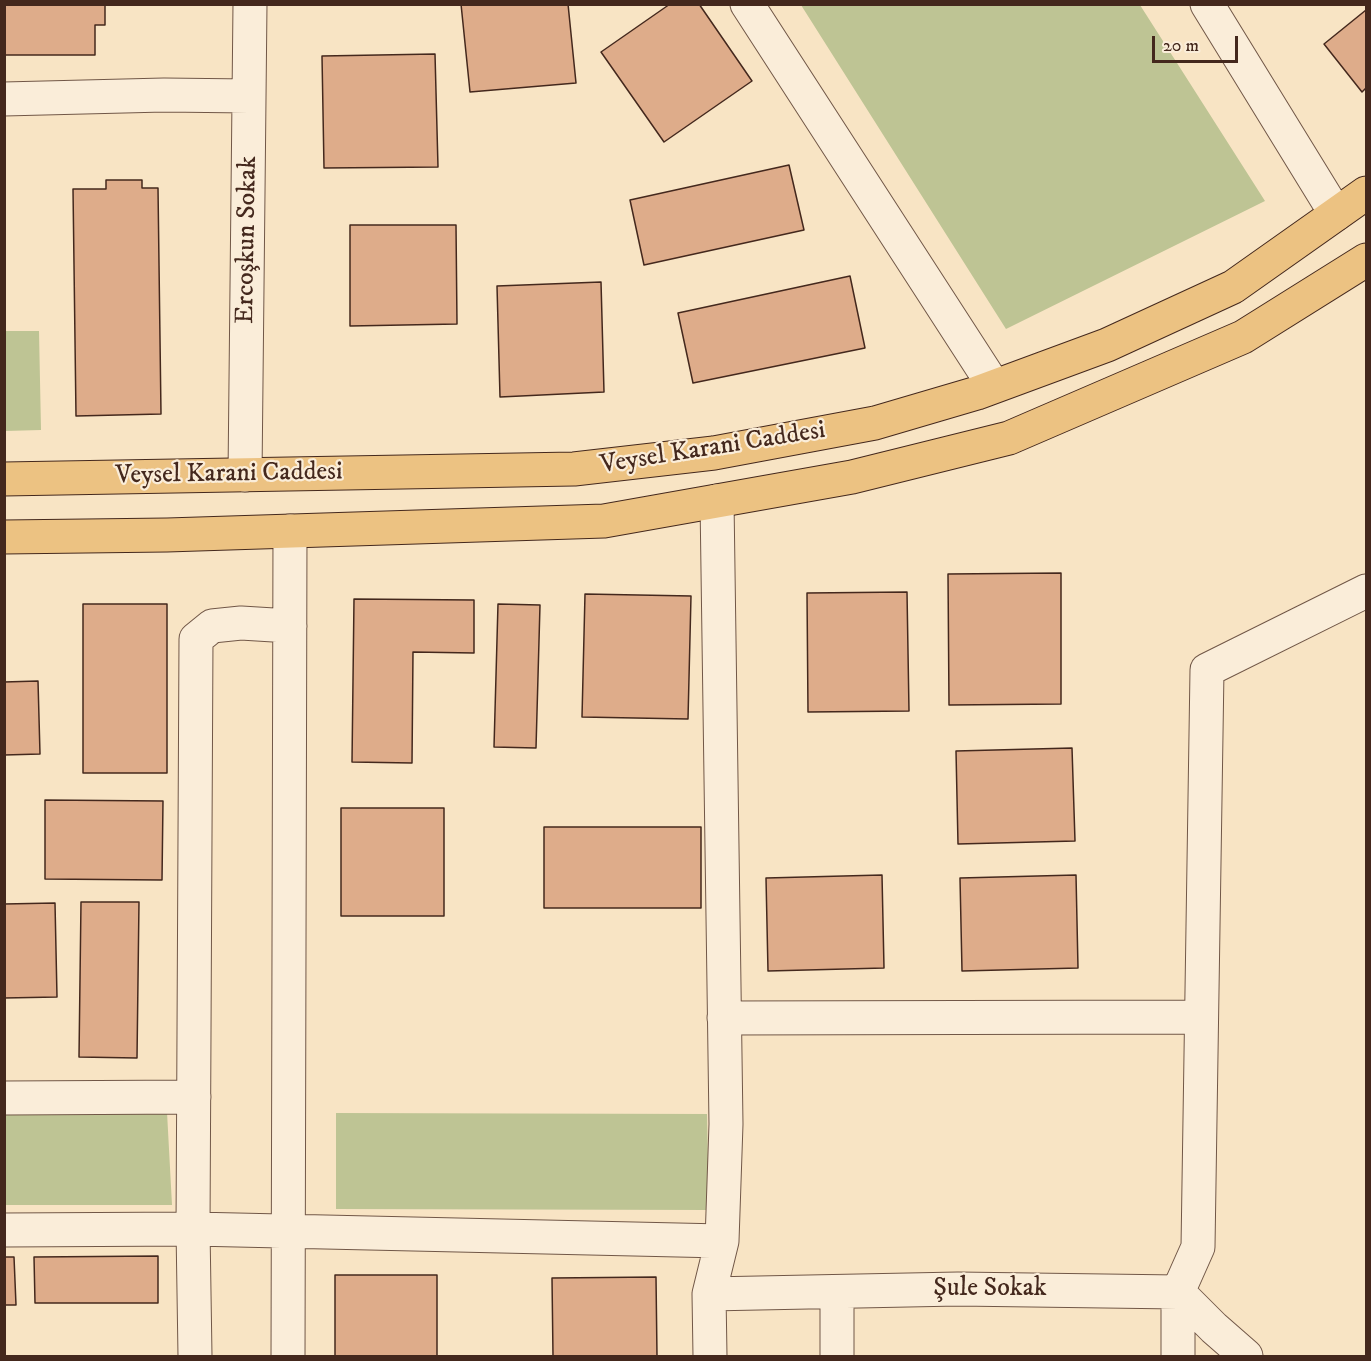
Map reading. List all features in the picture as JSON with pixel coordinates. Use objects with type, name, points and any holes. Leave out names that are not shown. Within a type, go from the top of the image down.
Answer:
[{"type":"main road","name":"Veysel Karani Caddesi","points":[[4,479],[585,468],[714,453],[875,423],[994,386],[1107,345],[1233,287],[1366,193]]},
{"type":"main road","name":"Veysel Karani Caddesi","points":[[4,537],[604,521],[852,477],[1009,438],[1243,337],[1366,260]]},
{"type":"street","name":"Ercoşkun Sokak","points":[[245,475],[250,4]]},
{"type":"street","points":[[747,4],[994,386]]},
{"type":"street","points":[[1207,4],[1336,214]]},
{"type":"street","points":[[4,99],[164,95],[249,96]]},
{"type":"street","points":[[710,1356],[709,1294],[722,1241],[726,1124],[717,501]]},
{"type":"street","points":[[288,1356],[290,531]]},
{"type":"street","points":[[1178,1356],[1178,1292],[1198,1247],[1207,670],[1366,591]]},
{"type":"street","points":[[195,1356],[196,639],[212,626],[241,623],[290,626]]},
{"type":"street","points":[[724,1018],[1201,1017]]},
{"type":"street","points":[[4,1098],[194,1097]]},
{"type":"street","points":[[4,1230],[194,1228],[722,1241]]},
{"type":"street","name":"Şule Sokak","points":[[709,1294],[958,1289],[1178,1292]]},
{"type":"street","points":[[837,1292],[837,1356]]},
{"type":"street","points":[[1178,1292],[1246,1356]]},
{"type":"green space","points":[[801,5],[1140,5],[1265,201],[1006,329]]},
{"type":"green space","points":[[5,331],[39,331],[41,430],[5,431]]},
{"type":"green space","points":[[5,1112],[167,1112],[172,1205],[5,1205]]},
{"type":"green space","points":[[336,1113],[707,1114],[709,1210],[336,1209]]},
{"type":"building","points":[[4,4],[105,4],[105,25],[95,25],[95,55],[4,55]]},
{"type":"building","points":[[461,4],[568,4],[576,83],[470,92]]},
{"type":"building","points":[[670,4],[699,4],[752,81],[664,142],[601,52]]},
{"type":"building","points":[[1366,10],[1366,88],[1362,92],[1324,44]]},
{"type":"building","points":[[435,54],[438,167],[324,168],[322,56]]},
{"type":"building","points":[[789,165],[804,230],[644,265],[630,200]]},
{"type":"building","points":[[106,180],[142,180],[142,188],[158,188],[161,414],[76,416],[73,189],[106,189]]},
{"type":"building","points":[[350,225],[456,225],[457,324],[350,326]]},
{"type":"building","points":[[850,276],[865,348],[693,383],[678,313]]},
{"type":"building","points":[[601,282],[604,392],[500,397],[497,286]]},
{"type":"building","points":[[1061,573],[1061,704],[949,705],[948,574]]},
{"type":"building","points":[[907,592],[909,711],[808,712],[807,593]]},
{"type":"building","points":[[585,594],[691,596],[688,719],[582,717]]},
{"type":"building","points":[[354,599],[474,600],[474,653],[413,652],[412,763],[352,762]]},
{"type":"building","points":[[83,604],[167,604],[167,773],[83,773]]},
{"type":"building","points":[[498,604],[540,605],[536,748],[494,747]]},
{"type":"building","points":[[38,681],[40,754],[4,755],[4,682]]},
{"type":"building","points":[[1072,748],[1075,841],[958,844],[956,751]]},
{"type":"building","points":[[45,800],[163,801],[162,880],[45,879]]},
{"type":"building","points":[[341,808],[444,808],[444,916],[341,916]]},
{"type":"building","points":[[544,827],[701,827],[701,908],[544,908]]},
{"type":"building","points":[[882,875],[884,968],[768,971],[766,878]]},
{"type":"building","points":[[1076,875],[1078,968],[962,971],[960,878]]},
{"type":"building","points":[[81,902],[139,902],[137,1058],[79,1057]]},
{"type":"building","points":[[55,903],[57,997],[4,998],[4,904]]},
{"type":"building","points":[[158,1256],[158,1303],[35,1303],[34,1257]]},
{"type":"building","points":[[4,1257],[14,1257],[16,1305],[4,1305]]},
{"type":"building","points":[[335,1275],[437,1275],[437,1356],[335,1356]]},
{"type":"building","points":[[656,1277],[657,1356],[553,1356],[552,1278]]}]
